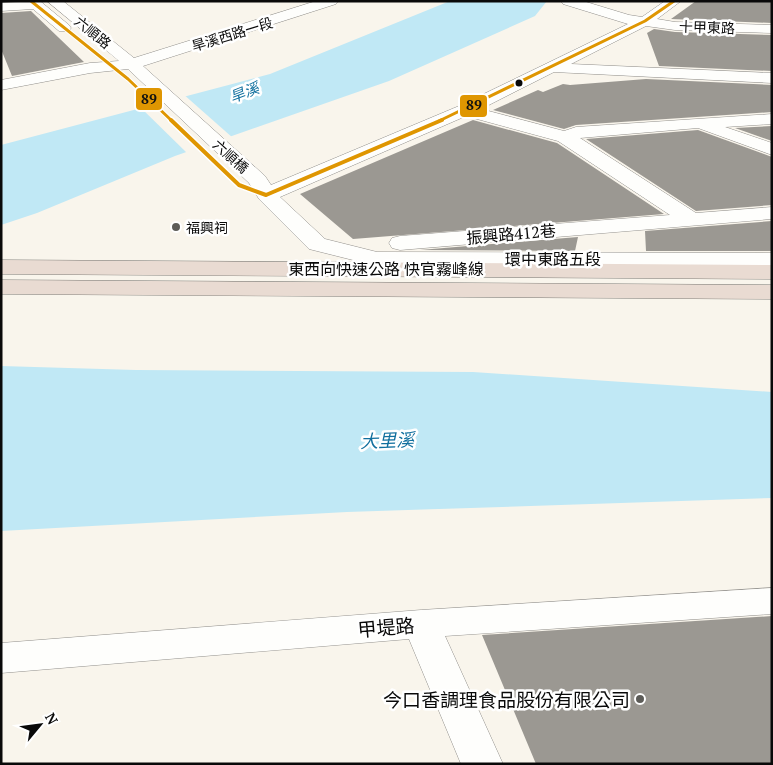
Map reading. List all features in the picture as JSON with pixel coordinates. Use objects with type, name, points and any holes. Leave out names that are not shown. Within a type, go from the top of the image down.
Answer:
[{"type":"highway","name":"東西向快速公路 快官霧峰線","points":[[1,267],[772,272]]},
{"type":"highway","name":"東西向快速公路 快官霧峰線","points":[[1,287],[772,292]]},
{"type":"street","name":"六順路","points":[[54,1],[122,66]]},
{"type":"street","name":"旱溪西路一段","points":[[122,66],[290,16],[331,1]]},
{"type":"street","name":"十甲東路","points":[[568,1],[613,15],[675,26],[772,29]]},
{"type":"street","points":[[266,195],[465,110],[554,68],[645,21],[674,1]]},
{"type":"street","name":"六順路","points":[[33,3],[122,66]]},
{"type":"street","points":[[1,7],[33,3]]},
{"type":"street","points":[[275,6],[290,16]]},
{"type":"street","points":[[1,85],[90,68],[122,66]]},
{"type":"street","points":[[1,92],[122,66]]},
{"type":"street","name":"六順橋","points":[[122,66],[144,77],[258,180],[266,195]]},
{"type":"street","points":[[554,68],[772,78]]},
{"type":"street","points":[[465,110],[564,137],[691,219]]},
{"type":"street","points":[[564,137],[576,133],[772,118]]},
{"type":"street","points":[[696,123],[772,150]]},
{"type":"street","name":"環中東路五段","points":[[266,195],[318,244],[377,259],[772,260]]},
{"type":"street","name":"振興路412巷","points":[[331,248],[772,213]]},
{"type":"street","name":"甲堤路","points":[[1,658],[421,624],[772,601]]},
{"type":"street","points":[[421,624],[482,764]]},
{"type":"water","name":"旱溪","points":[[450,1],[547,1],[535,16],[389,81],[175,156],[37,213],[1,225],[1,145],[270,74]]},
{"type":"water","name":"大里溪","points":[[1,366],[136,370],[473,372],[772,392],[772,498],[347,512],[1,531]]},
{"type":"pier","points":[[182,93],[233,138],[188,154],[138,105]]},
{"type":"building","points":[[696,1],[772,1],[772,23],[671,19]]},
{"type":"building","points":[[31,11],[84,62],[12,76],[1,49],[1,13]]},
{"type":"building","points":[[654,29],[675,32],[772,35],[772,71],[659,66],[647,33]]},
{"type":"building","points":[[646,79],[772,85],[772,112],[576,125],[564,129],[493,110],[538,90],[543,92],[563,84]]},
{"type":"building","points":[[473,120],[557,143],[664,214],[353,239],[300,194]]},
{"type":"building","points":[[772,126],[772,141],[735,128]]},
{"type":"building","points":[[698,130],[772,157],[772,205],[696,211],[586,139]]},
{"type":"building","points":[[772,221],[772,251],[646,251],[645,231]]},
{"type":"building","points":[[578,237],[575,251],[420,250]]},
{"type":"building","name":"今口香調理食品股份有限公司","points":[[772,616],[772,764],[536,764],[482,635]]},
{"type":"transit line","name":"89","points":[[31,1],[128,79],[239,185],[266,195]]},
{"type":"transit line","name":"89","points":[[266,195],[465,110],[645,21],[674,1]]},
{"type":"place","name":"福興祠","points":[[176,227]]},
{"type":"place","name":"今口香調理食品股份有限公司","points":[[640,699]]}]
